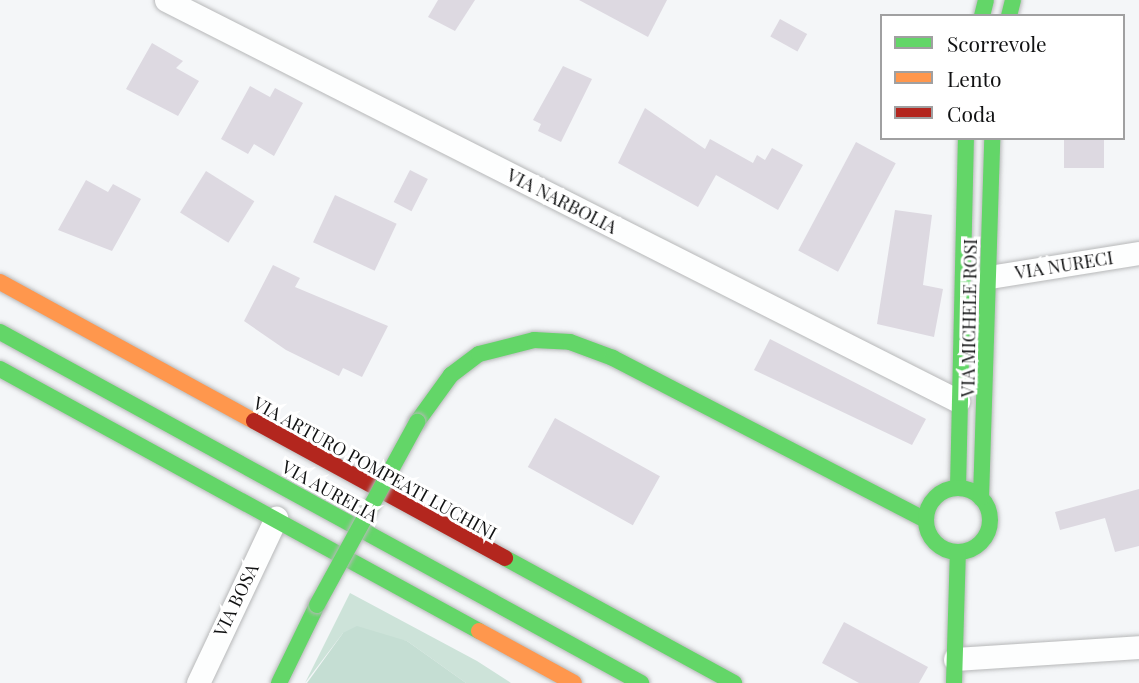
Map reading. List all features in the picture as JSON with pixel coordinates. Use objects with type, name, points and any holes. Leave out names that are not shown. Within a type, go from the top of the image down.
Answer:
[{"type":"main road","name":"VIA MICHELE ROSI","points":[[958,488],[966,140]]},
{"type":"main road","name":"VIA MICHELE ROSI","points":[[981,498],[992,140]]},
{"type":"main road","name":"VIA ARTURO POMPEATI LUCHINI","points":[[0,282],[734,683]]},
{"type":"main road","name":"VIA AURELIA","points":[[0,332],[641,683]]},
{"type":"main road","points":[[279,683],[317,605],[417,422],[451,375],[479,354],[534,340],[570,342],[613,358],[926,520]]},
{"type":"main road","points":[[0,369],[574,683]]},
{"type":"main road","points":[[958,488],[981,498],[989,527],[978,545],[958,552],[932,539],[926,520],[939,494],[958,488]]},
{"type":"main road","points":[[954,683],[958,552]]},
{"type":"main road","points":[[501,644],[535,683]]},
{"type":"main road","points":[[501,644],[551,683]]},
{"type":"street","name":"VIA NARBOLIA","points":[[166,0],[958,401]]},
{"type":"street","name":"VIA NURECI","points":[[989,277],[1139,253]]},
{"type":"street","name":"VIA BOSA","points":[[198,683],[276,518]]},
{"type":"street","points":[[954,659],[1139,648]]},
{"type":"green space","points":[[350,593],[477,661],[511,683],[466,683],[407,641],[343,633],[305,683]]},
{"type":"green space","points":[[357,626],[407,641],[466,683],[307,683],[343,633]]},
{"type":"building","points":[[438,0],[475,0],[455,31],[428,17]]},
{"type":"building","points":[[579,0],[667,0],[648,37]]},
{"type":"building","points":[[780,19],[807,34],[797,52],[770,36]]},
{"type":"building","points":[[152,43],[183,61],[176,68],[199,81],[178,116],[126,89]]},
{"type":"building","points":[[563,66],[592,79],[561,142],[538,131],[541,124],[533,120]]},
{"type":"building","points":[[250,86],[270,97],[275,88],[303,103],[274,156],[254,144],[248,154],[221,139]]},
{"type":"building","points":[[645,108],[705,149],[710,139],[753,163],[757,155],[765,160],[772,148],[803,165],[778,210],[716,175],[698,207],[618,163]]},
{"type":"building","points":[[1064,140],[1104,140],[1104,168],[1064,168]]},
{"type":"building","points":[[856,142],[896,163],[838,272],[798,251]]},
{"type":"building","points":[[410,170],[428,179],[411,211],[394,202]]},
{"type":"building","points":[[206,171],[254,201],[228,243],[180,213]]},
{"type":"building","points":[[86,180],[108,192],[113,184],[141,199],[112,251],[58,230]]},
{"type":"building","points":[[335,195],[397,224],[375,271],[313,242]]},
{"type":"building","points":[[895,210],[932,215],[923,285],[943,289],[934,337],[877,324]]},
{"type":"building","points":[[273,265],[300,278],[295,287],[388,326],[362,377],[343,368],[339,376],[286,350],[244,321]]},
{"type":"building","points":[[770,339],[926,419],[912,445],[754,370]]},
{"type":"building","points":[[555,418],[660,476],[633,525],[528,467]]},
{"type":"building","points":[[1139,489],[1139,546],[1115,552],[1105,518],[1060,530],[1055,512]]},
{"type":"building","points":[[844,622],[928,667],[919,683],[859,683],[822,663]]},
{"type":"traffic: fast","points":[[982,14],[986,0]]},
{"type":"traffic: fast","points":[[1010,14],[1013,0]]},
{"type":"traffic: fast","points":[[958,488],[966,140]]},
{"type":"traffic: fast","points":[[981,498],[992,140]]},
{"type":"traffic: fast","points":[[0,332],[641,683]]},
{"type":"traffic: fast","points":[[417,422],[451,375],[479,354],[534,340],[570,342],[613,358],[926,520]]},
{"type":"traffic: fast","points":[[0,369],[479,631]]},
{"type":"traffic: fast","points":[[317,605],[417,422]]},
{"type":"traffic: fast","points":[[958,488],[976,494],[984,502],[990,520],[984,538],[976,546],[958,552],[940,546],[932,538],[926,520],[932,502],[940,494],[958,488]]},
{"type":"traffic: fast","points":[[954,683],[958,552]]},
{"type":"traffic: fast","points":[[505,558],[734,683]]},
{"type":"traffic: fast","points":[[279,683],[317,605]]},
{"type":"traffic: slow","points":[[0,282],[254,421]]},
{"type":"traffic: slow","points":[[479,631],[574,683]]},
{"type":"traffic: jam","points":[[254,421],[505,558]]}]
